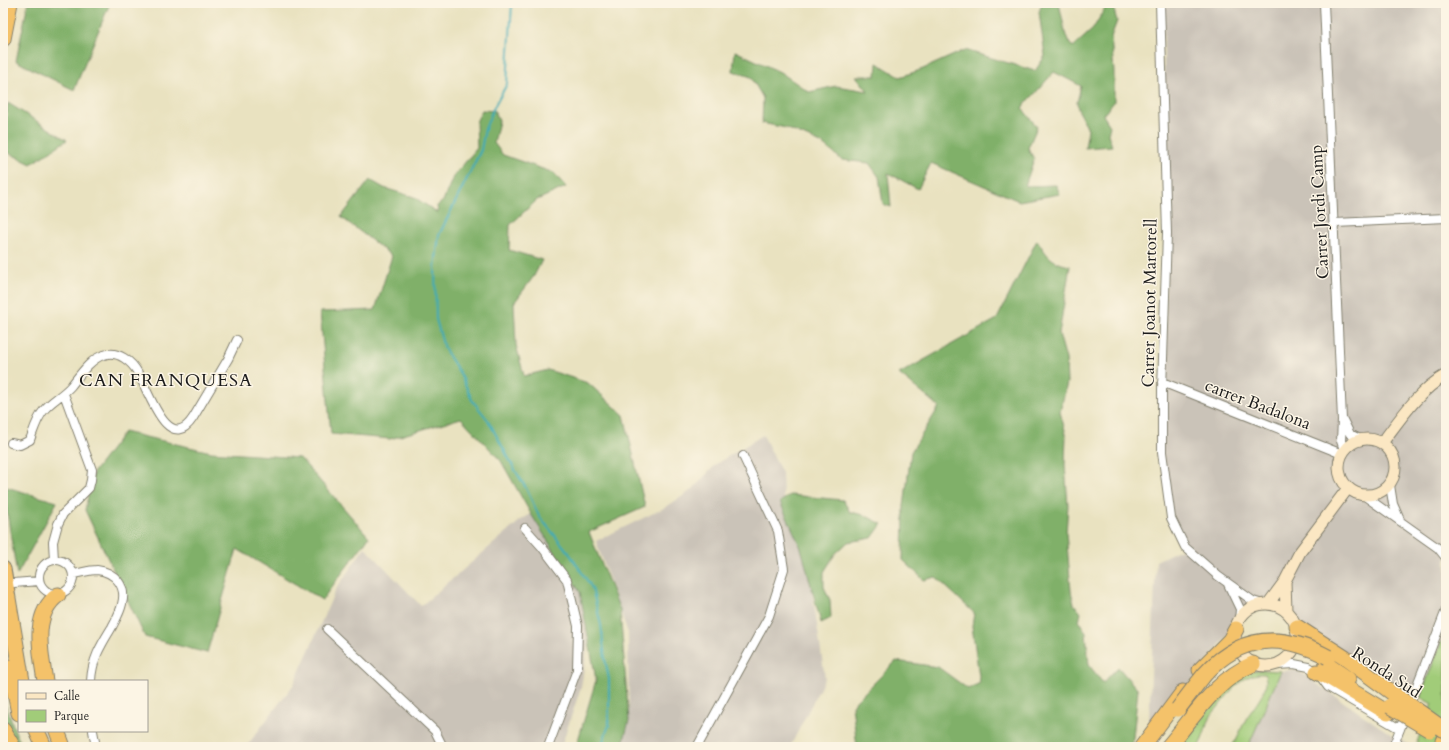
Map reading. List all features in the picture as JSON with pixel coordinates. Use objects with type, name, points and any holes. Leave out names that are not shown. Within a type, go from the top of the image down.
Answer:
[{"type":"highway","points":[[3,39],[10,3]]},
{"type":"highway","points":[[3,569],[22,680]]},
{"type":"highway","points":[[45,680],[40,643],[40,629],[46,607],[51,599],[58,594]]},
{"type":"highway","points":[[1142,747],[1197,674],[1230,640],[1237,624]]},
{"type":"highway","points":[[3,627],[18,710]]},
{"type":"highway","points":[[1297,627],[1344,658],[1391,703],[1433,737],[1445,736]]},
{"type":"highway","name":"Ronda Sud","points":[[1180,712],[1206,674],[1219,661],[1232,652],[1247,645],[1264,641],[1278,640],[1292,642],[1314,649],[1324,664],[1391,703]]},
{"type":"highway","points":[[1168,747],[1204,702],[1218,688],[1242,668],[1253,664]]},
{"type":"highway","points":[[1391,703],[1445,736]]},
{"type":"highway","points":[[1149,747],[1180,712]]},
{"type":"highway","points":[[1158,747],[1180,712]]},
{"type":"highway","points":[[3,730],[13,747]]},
{"type":"highway","points":[[26,732],[32,747]]},
{"type":"highway","points":[[37,732],[44,747]]},
{"type":"highway","points":[[57,732],[63,747]]},
{"type":"street","name":"Carrer Joanot Martorell","points":[[1160,3],[1167,233],[1162,382],[1162,452],[1171,518],[1185,547],[1218,576],[1253,601],[1265,604]]},
{"type":"street","name":"Carrer Jordi Camp","points":[[1324,3],[1335,223],[1342,420],[1341,441],[1343,452]]},
{"type":"street","points":[[1335,223],[1446,218]]},
{"type":"street","points":[[11,443],[20,445],[30,440],[37,419],[44,409],[64,394],[88,366],[103,355],[114,354],[125,358],[138,373],[152,404],[168,425],[176,429],[184,428],[189,424],[200,406],[228,359],[237,340]]},
{"type":"street","points":[[1382,443],[1398,422],[1423,394],[1438,380],[1446,375]]},
{"type":"street","name":"carrer Badalona","points":[[1162,382],[1343,452]]},
{"type":"street","points":[[54,560],[52,542],[58,524],[63,514],[88,488],[92,470],[64,394]]},
{"type":"street","points":[[1342,420],[1350,434],[1360,439]]},
{"type":"street","points":[[1366,497],[1382,492],[1390,485],[1394,477],[1396,467],[1393,454],[1378,440],[1369,438],[1360,439],[1351,443],[1343,452],[1340,459],[1339,469],[1342,480],[1348,488],[1357,494],[1366,497],[1442,548],[1446,558]]},
{"type":"street","points":[[697,747],[769,616],[784,568],[778,531],[743,456]]},
{"type":"street","points":[[1390,485],[1393,504],[1400,520]]},
{"type":"street","points":[[1265,604],[1285,581],[1300,552],[1348,488]]},
{"type":"street","points":[[525,528],[542,547],[567,580],[578,626],[577,670],[548,747]]},
{"type":"street","points":[[54,560],[68,565],[73,574],[70,588],[58,594],[51,594],[46,591],[41,587],[39,581],[40,570],[48,562],[54,560]]},
{"type":"street","points":[[73,574],[97,570],[106,572],[120,581],[123,588],[123,603],[120,612],[97,653],[92,668],[91,680]]},
{"type":"street","points":[[14,583],[39,581]]},
{"type":"street","points":[[1227,581],[1240,609],[1237,624],[1236,644],[1239,652],[1247,660],[1253,664],[1269,667],[1294,664],[1309,667],[1324,664],[1328,687],[1400,729]]},
{"type":"street","points":[[1285,581],[1286,611]]},
{"type":"street","points":[[1237,624],[1246,612],[1252,608],[1265,604],[1280,607],[1292,617],[1297,627],[1298,636],[1294,650],[1286,660],[1277,665]]},
{"type":"street","points":[[1393,747],[1446,610]]},
{"type":"street","points":[[327,629],[434,731],[442,747]]},
{"type":"street","points":[[93,732],[96,747]]},
{"type":"shaded area","points":[[1163,3],[1446,3],[1446,630],[1420,697],[1345,658],[1297,627],[1292,617],[1280,607],[1263,604],[1245,612],[1145,742],[1149,722],[1156,561],[1185,547],[1171,518],[1162,452],[1167,237]]},
{"type":"shaded area","points":[[763,435],[782,473],[783,497],[805,546],[825,678],[790,747],[622,747],[629,721],[628,633],[596,541],[666,507],[692,490],[716,464]]},
{"type":"shaded area","points":[[531,514],[563,557],[580,592],[588,642],[581,687],[561,747],[246,747],[294,684],[335,591],[365,547],[421,606],[521,520]]},
{"type":"shaded area","points":[[1297,670],[1386,731],[1413,747],[1248,747],[1281,671]]},
{"type":"green space","points":[[28,3],[110,3],[74,90],[16,61]]},
{"type":"green space","points":[[1042,3],[1059,3],[1066,36],[1073,47],[1093,29],[1108,3],[1112,3],[1117,21],[1111,37],[1114,72],[1114,102],[1103,115],[1110,126],[1108,134],[1112,146],[1085,148],[1088,129],[1078,109],[1077,102],[1081,86],[1054,72],[1022,108],[1037,127],[1028,148],[1034,159],[1025,186],[1056,185],[1060,194],[1019,201],[931,163],[918,189],[888,173],[891,207],[883,204],[879,177],[869,163],[842,160],[821,143],[786,128],[762,123],[763,98],[751,77],[733,71],[735,51],[780,72],[809,92],[836,86],[868,91],[856,76],[876,76],[877,63],[900,77],[923,69],[965,50],[1035,71],[1045,56],[1039,12]]},
{"type":"green space","points":[[8,103],[67,140],[31,164],[3,150]]},
{"type":"green space","points":[[482,110],[495,111],[499,121],[494,143],[503,155],[554,173],[566,187],[537,200],[510,225],[509,250],[542,260],[534,276],[514,303],[516,345],[524,376],[548,370],[588,383],[624,415],[645,507],[589,532],[620,610],[629,721],[622,747],[576,747],[596,680],[580,592],[531,514],[501,461],[461,418],[390,439],[331,434],[320,312],[375,310],[392,256],[341,217],[370,180],[384,188],[414,197],[438,213],[437,206],[443,201],[453,177],[477,148],[476,122]]},
{"type":"green space","points":[[1037,240],[1050,258],[1070,266],[1059,334],[1066,359],[1067,383],[1060,412],[1066,434],[1065,465],[1068,505],[1066,533],[1071,591],[1074,604],[1081,613],[1079,620],[1086,633],[1089,665],[1103,683],[1118,667],[1138,690],[1132,747],[857,747],[852,705],[896,661],[938,667],[968,689],[980,683],[972,626],[974,613],[936,577],[924,580],[903,560],[904,506],[911,452],[939,407],[899,374],[997,319]]},
{"type":"green space","points":[[124,432],[211,452],[300,458],[369,537],[322,600],[237,549],[207,653],[145,637],[85,510],[93,473]]},
{"type":"green space","points":[[3,487],[57,502],[17,575]]},
{"type":"green space","points":[[790,495],[843,500],[850,512],[864,515],[882,524],[872,538],[848,542],[835,554],[824,572],[824,587],[830,600],[831,618],[821,623],[801,548],[780,502]]},
{"type":"green space","points":[[1446,630],[1446,747],[1415,747],[1432,704],[1420,697]]},
{"type":"green space","points":[[1261,670],[1281,671],[1248,747],[1231,747],[1238,737],[1246,719],[1264,691],[1266,679],[1264,674],[1250,676],[1233,689],[1211,716],[1198,747],[1175,747],[1234,681],[1244,672]]},
{"type":"green space","points":[[3,698],[17,736],[24,747],[3,747]]},
{"type":"waterway","points":[[512,3],[507,84],[493,109],[485,129],[481,150],[439,235],[435,266],[436,319],[444,348],[461,375],[472,400],[488,420],[526,488],[539,516],[569,553],[592,588],[601,625],[609,679],[609,725],[601,747]]},
{"type":"district","name":"CAN FRANQUESA","points":[[166,380]]}]
